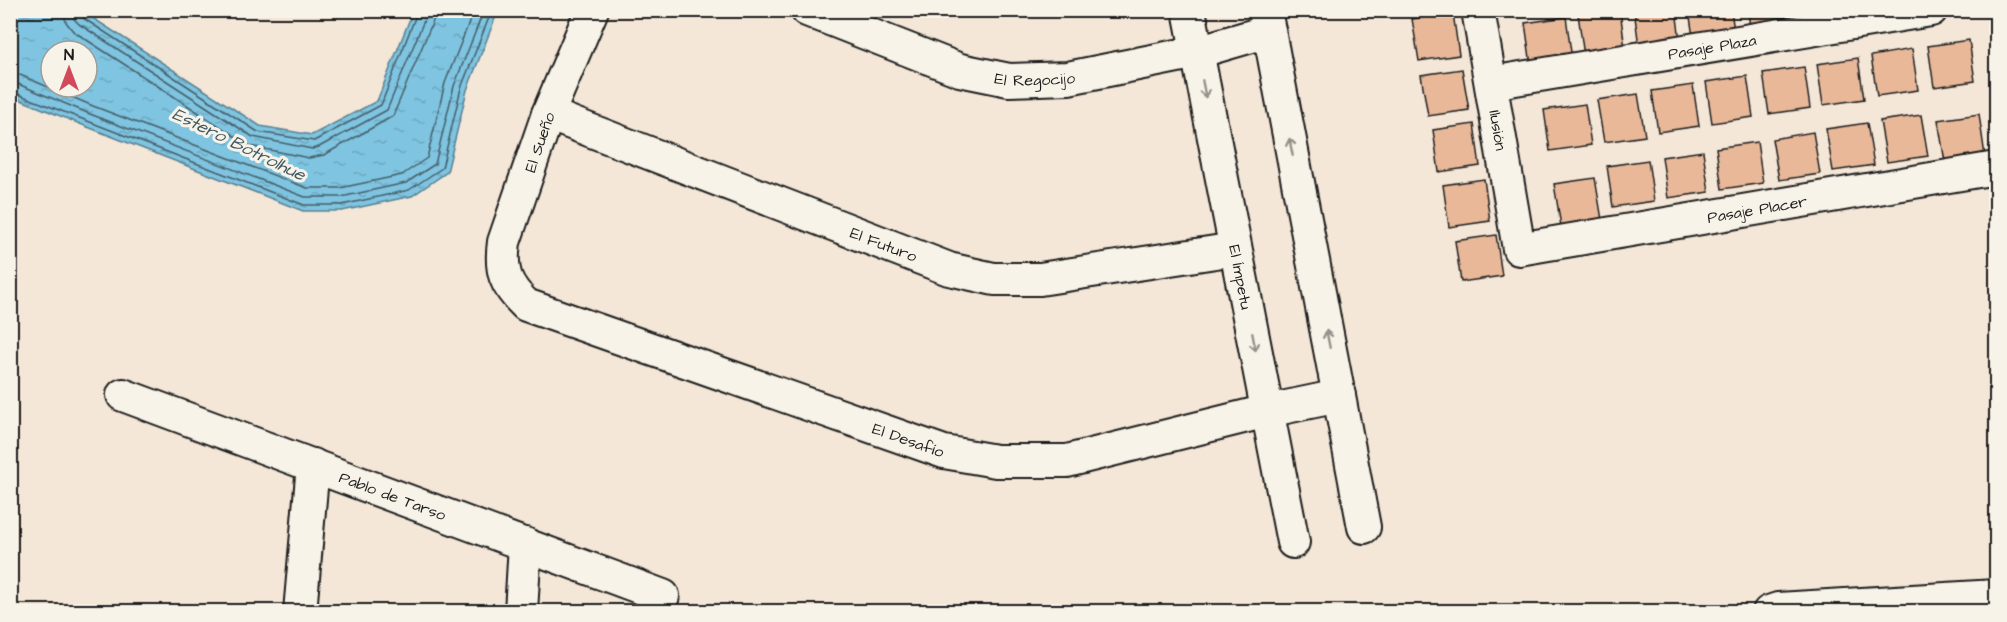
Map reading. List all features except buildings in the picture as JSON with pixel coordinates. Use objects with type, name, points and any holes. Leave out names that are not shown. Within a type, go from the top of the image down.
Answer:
[{"type":"street","name":"El Sueño","points":[[505,277],[501,260],[504,242],[548,114],[592,10]]},
{"type":"street","name":"El Regocijo","points":[[807,10],[960,70],[1009,80],[1068,78],[1197,52],[1267,21]]},
{"type":"street","name":"El Ímpetu","points":[[1189,10],[1293,542]]},
{"type":"street","name":"Ilusión","points":[[1478,10],[1519,249]]},
{"type":"street","name":"Pasaje Plaza","points":[[1491,83],[1931,10]]},
{"type":"street","points":[[1267,21],[1364,527]]},
{"type":"street","name":"El Futuro","points":[[548,114],[949,269],[994,279],[1040,279],[1235,249]]},
{"type":"street","name":"Pasaje Placer","points":[[1519,249],[1996,168]]},
{"type":"street","name":"El Desafío","points":[[505,277],[513,292],[526,304],[543,312],[944,452],[996,461],[1067,461],[1267,411],[1339,396]]},
{"type":"street","name":"Pablo de Tarso","points":[[123,395],[663,596]]},
{"type":"street","points":[[300,612],[313,465]]},
{"type":"street","points":[[520,612],[525,544]]},
{"type":"street","points":[[1773,610],[1996,596]]},
{"type":"water","name":"Estero Botrolhue","points":[[10,11],[82,11],[260,126],[312,135],[377,101],[413,11],[498,11],[467,90],[447,172],[412,196],[342,211],[303,211],[11,96]]}]
